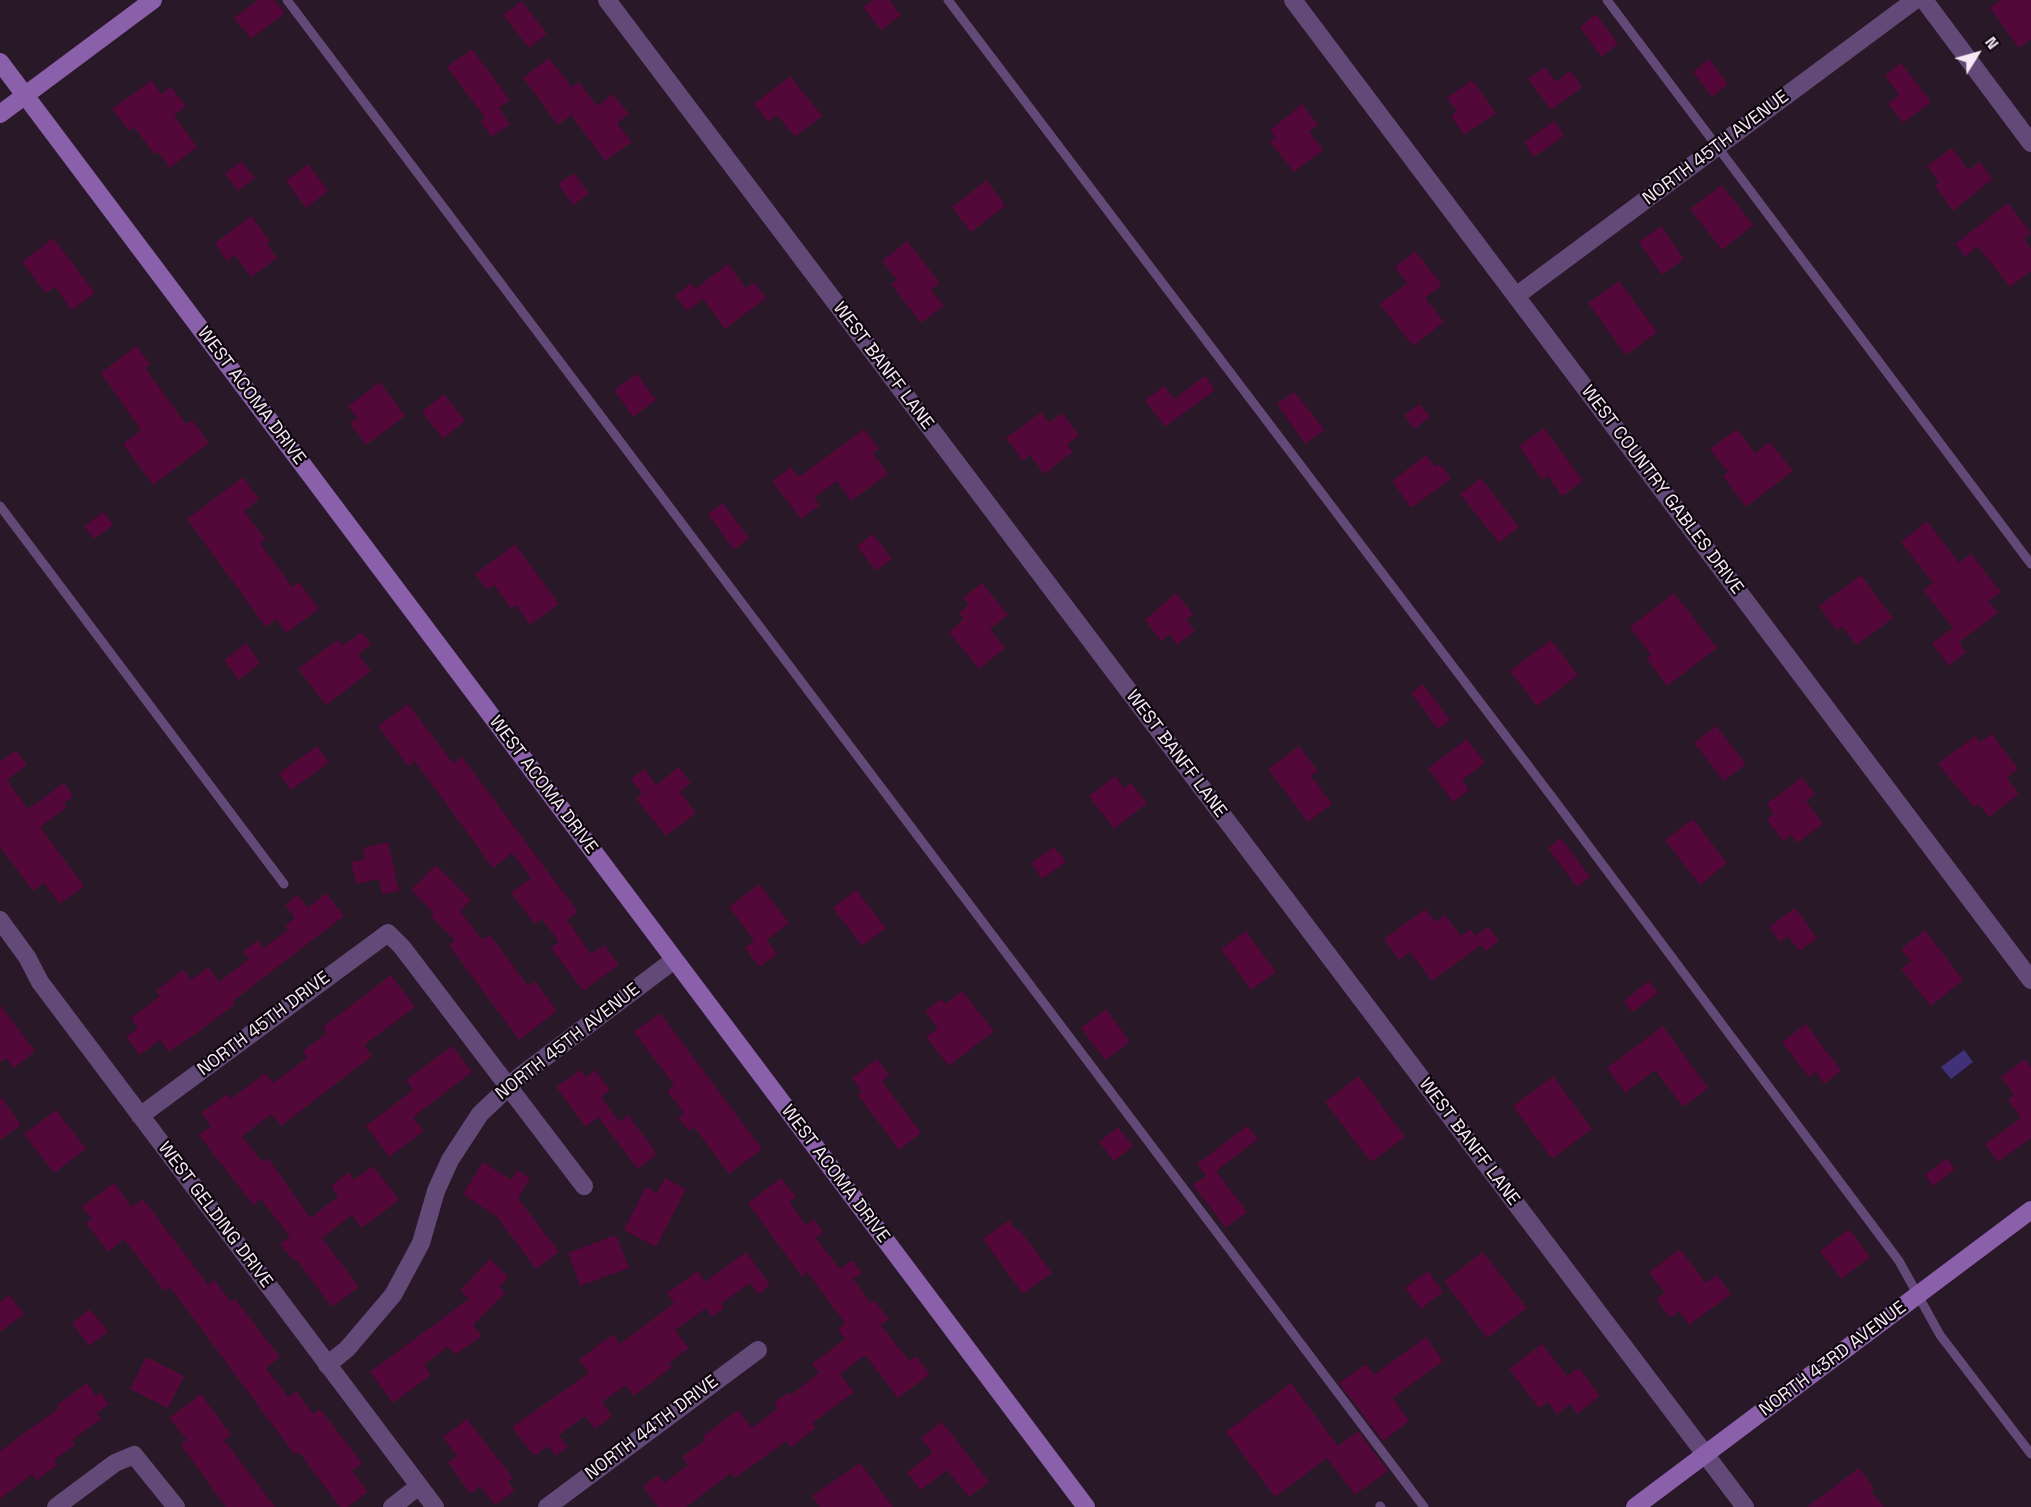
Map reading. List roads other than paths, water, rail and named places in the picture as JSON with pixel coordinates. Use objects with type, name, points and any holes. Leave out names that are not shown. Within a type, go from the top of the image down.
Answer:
[{"type":"street","points":[[0,114],[153,0]]},
{"type":"street","name":"WEST BANFF LANE","points":[[607,0],[1745,1507]]},
{"type":"street","name":"WEST COUNTRY GABLES DRIVE","points":[[1293,0],[2031,980]]},
{"type":"street","name":"NORTH 45TH AVENUE","points":[[1516,296],[1915,0]]},
{"type":"street","points":[[1924,0],[2031,143]]},
{"type":"street","name":"WEST ACOMA DRIVE","points":[[0,62],[1086,1507]]},
{"type":"street","name":"WEST GELDING DRIVE","points":[[0,920],[27,957],[40,982],[435,1507]]},
{"type":"street","name":"NORTH 45TH DRIVE","points":[[140,1116],[388,933],[402,947],[507,1086]]},
{"type":"street","name":"NORTH 45TH AVENUE","points":[[327,1365],[347,1349],[419,1265],[421,1243],[436,1191],[450,1160],[480,1114],[507,1086],[674,960]]},
{"type":"street","points":[[507,1086],[584,1186]]},
{"type":"street","name":"NORTH 43RD AVENUE","points":[[1635,1507],[2031,1210]]},
{"type":"street","name":"NORTH 44TH DRIVE","points":[[547,1507],[758,1350]]},
{"type":"street","points":[[56,1507],[115,1463],[134,1455],[176,1507]]},
{"type":"street","points":[[392,1507],[419,1486]]},
{"type":"lane","points":[[287,0],[1424,1507]]},
{"type":"lane","points":[[948,0],[1551,795],[1899,1261],[1940,1335],[2031,1454]]},
{"type":"lane","points":[[1607,0],[2031,564]]},
{"type":"lane","points":[[0,506],[284,884]]}]
